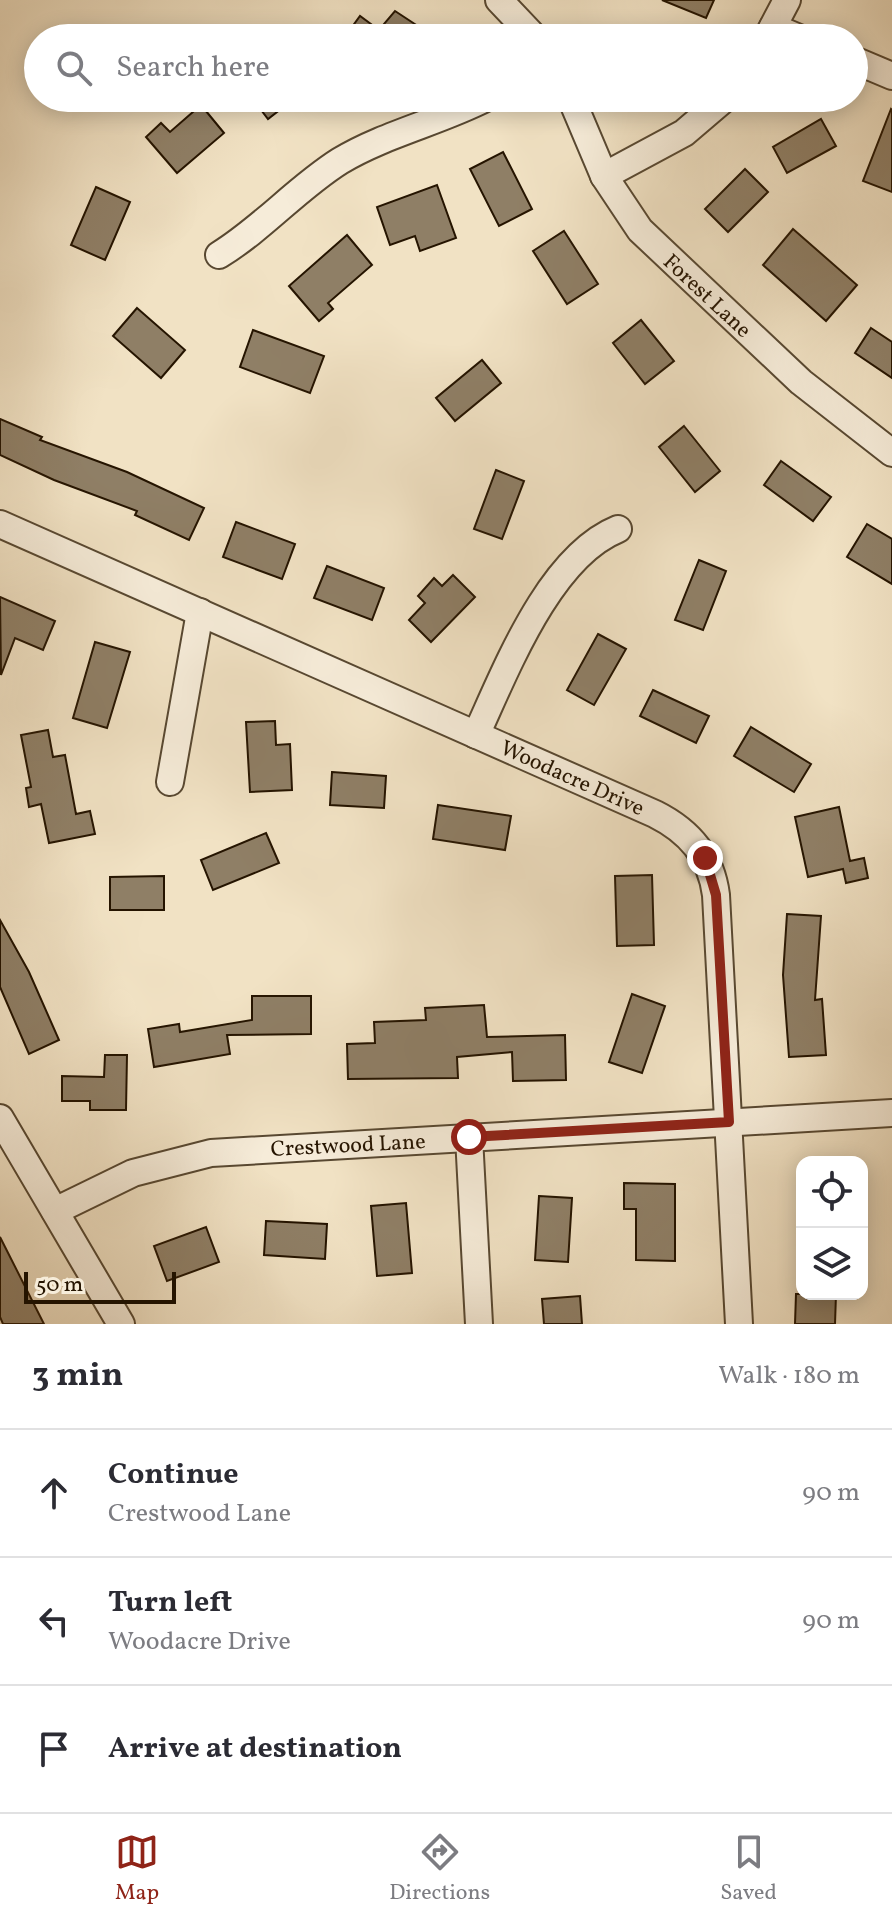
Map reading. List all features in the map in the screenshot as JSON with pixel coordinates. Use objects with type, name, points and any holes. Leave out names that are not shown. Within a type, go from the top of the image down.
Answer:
[{"type":"street","points":[[499,0],[522,24]]},
{"type":"street","points":[[775,24],[787,0]]},
{"type":"street","points":[[868,66],[892,76]]},
{"type":"street","points":[[219,255],[250,236],[336,164],[364,147],[460,112]]},
{"type":"street","name":"Forest Lane","points":[[577,112],[604,176],[621,205],[663,254],[801,382],[892,453]]},
{"type":"street","points":[[604,176],[684,133],[709,112]]},
{"type":"street","name":"Woodacre Drive","points":[[0,524],[655,814],[680,828],[698,846],[711,870],[716,895],[739,1324]]},
{"type":"street","points":[[476,735],[518,648],[564,574],[591,543],[618,529]]},
{"type":"street","points":[[170,782],[200,612]]},
{"type":"street","name":"Crestwood Lane","points":[[55,1211],[133,1173],[183,1157],[892,1113]]},
{"type":"street","points":[[0,1118],[121,1324]]},
{"type":"street","points":[[469,1137],[479,1324]]},
{"type":"building","points":[[662,0],[714,0],[706,18]]},
{"type":"building","points":[[395,11],[415,24],[384,24]]},
{"type":"building","points":[[360,16],[371,24],[354,24]]},
{"type":"building","points":[[892,110],[892,192],[863,181]]},
{"type":"building","points":[[193,112],[207,112],[224,133],[177,173],[146,137],[161,123],[170,132]]},
{"type":"building","points":[[263,112],[277,112],[268,119]]},
{"type":"building","points":[[821,119],[836,146],[787,173],[773,147]]},
{"type":"building","points":[[503,152],[532,209],[499,226],[470,169]]},
{"type":"building","points":[[745,169],[768,192],[728,232],[705,209]]},
{"type":"building","points":[[437,185],[456,238],[420,251],[415,236],[390,245],[377,207]]},
{"type":"building","points":[[96,187],[130,202],[105,260],[71,245]]},
{"type":"building","points":[[793,229],[857,285],[826,321],[763,265]]},
{"type":"building","points":[[564,231],[598,284],[567,304],[533,251]]},
{"type":"building","points":[[347,235],[372,265],[328,303],[333,309],[319,321],[289,286]]},
{"type":"building","points":[[137,308],[185,350],[161,378],[113,336]]},
{"type":"building","points":[[641,320],[674,361],[645,384],[613,343]]},
{"type":"building","points":[[871,328],[892,342],[892,378],[855,353]]},
{"type":"building","points":[[253,330],[324,356],[310,393],[240,367]]},
{"type":"building","points":[[482,360],[501,383],[455,421],[436,398]]},
{"type":"building","points":[[0,419],[42,437],[40,440],[127,472],[204,508],[189,540],[135,515],[137,511],[54,480],[0,455]]},
{"type":"building","points":[[684,426],[720,471],[695,492],[659,447]]},
{"type":"building","points":[[781,461],[831,497],[813,521],[764,485]]},
{"type":"building","points":[[496,470],[524,481],[502,539],[474,529]]},
{"type":"building","points":[[236,522],[295,544],[282,579],[223,557]]},
{"type":"building","points":[[867,524],[892,539],[892,584],[847,557]]},
{"type":"building","points":[[699,560],[726,571],[703,630],[675,620]]},
{"type":"building","points":[[327,566],[384,588],[372,620],[314,598]]},
{"type":"building","points":[[453,575],[475,597],[431,642],[409,620],[425,603],[418,596],[434,578],[442,586]]},
{"type":"building","points":[[0,597],[55,621],[43,650],[15,638],[1,675]]},
{"type":"building","points":[[598,634],[626,649],[594,705],[567,690]]},
{"type":"building","points":[[95,642],[130,652],[107,728],[73,718]]},
{"type":"building","points":[[653,690],[709,716],[696,743],[640,716]]},
{"type":"building","points":[[275,721],[276,745],[290,744],[292,790],[250,792],[246,722]]},
{"type":"building","points":[[751,727],[811,764],[794,792],[734,756]]},
{"type":"building","points":[[48,730],[53,757],[65,755],[76,814],[90,811],[95,834],[49,843],[41,804],[29,807],[26,788],[31,787],[21,735]]},
{"type":"building","points":[[332,772],[386,776],[384,808],[330,805]]},
{"type":"building","points":[[438,805],[511,816],[505,850],[433,839]]},
{"type":"building","points":[[839,807],[850,861],[864,858],[868,878],[846,883],[843,869],[808,877],[795,817]]},
{"type":"building","points":[[266,833],[279,863],[213,890],[201,860]]},
{"type":"building","points":[[652,875],[654,945],[617,946],[615,876]]},
{"type":"building","points":[[164,876],[164,910],[110,910],[110,877]]},
{"type":"building","points":[[787,914],[821,916],[815,1000],[822,999],[826,1055],[789,1057],[783,975]]},
{"type":"building","points":[[0,920],[29,972],[59,1040],[29,1054],[0,987]]},
{"type":"building","points":[[632,994],[665,1006],[642,1073],[609,1062]]},
{"type":"building","points":[[252,996],[311,996],[311,1034],[227,1035],[230,1054],[154,1067],[148,1029],[179,1024],[180,1032],[252,1020]]},
{"type":"building","points":[[484,1005],[487,1037],[565,1035],[566,1080],[513,1081],[512,1052],[457,1057],[458,1078],[348,1079],[347,1044],[375,1043],[374,1022],[426,1020],[425,1008]]},
{"type":"building","points":[[105,1055],[127,1055],[126,1110],[90,1110],[90,1101],[62,1101],[62,1076],[104,1077]]},
{"type":"building","points":[[624,1183],[675,1184],[675,1261],[636,1260],[636,1209],[624,1209]]},
{"type":"building","points":[[539,1196],[572,1198],[568,1262],[535,1260]]},
{"type":"building","points":[[406,1203],[412,1273],[377,1276],[371,1206]]},
{"type":"building","points":[[266,1221],[327,1224],[325,1259],[264,1255]]},
{"type":"building","points":[[206,1227],[219,1262],[167,1281],[154,1246]]},
{"type":"building","points":[[0,1237],[44,1324],[3,1324],[0,1317]]},
{"type":"building","points":[[796,1294],[796,1300],[836,1300],[835,1324],[795,1324]]},
{"type":"building","points":[[580,1296],[582,1324],[544,1324],[542,1299]]},
{"type":"route","points":[[469,1137],[729,1122],[716,895],[705,858]]}]
